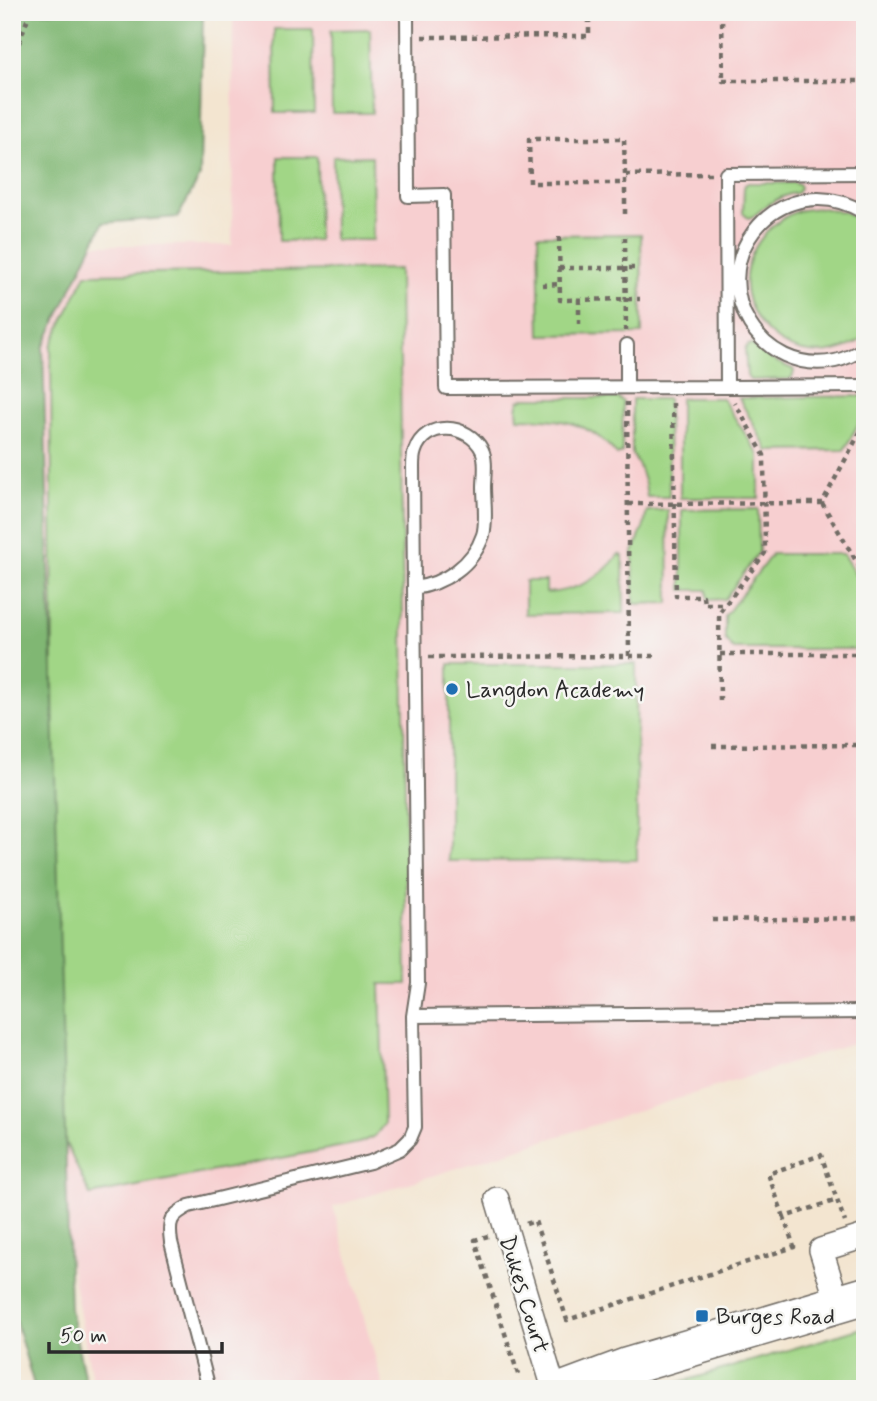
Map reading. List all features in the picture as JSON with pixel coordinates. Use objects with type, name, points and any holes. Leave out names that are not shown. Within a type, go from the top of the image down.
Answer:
[{"type":"main road","points":[[567,1389],[626,1367],[851,1300]]},
{"type":"street","name":"Dukes Court","points":[[497,1199],[554,1389]]},
{"type":"street","points":[[851,1300],[821,1250],[856,1232]]},
{"type":"lane","points":[[407,12],[408,196],[444,195],[446,388],[865,386]]},
{"type":"lane","points":[[819,173],[819,198]]},
{"type":"lane","points":[[729,387],[732,281],[726,174],[865,173]]},
{"type":"lane","points":[[865,213],[853,205],[819,198],[786,205],[758,225],[748,239],[732,281],[747,321],[757,335],[785,355],[813,362],[835,361],[852,356],[865,348]]},
{"type":"lane","points":[[627,345],[627,387]]},
{"type":"lane","points":[[813,362],[813,386]]},
{"type":"lane","points":[[209,1389],[171,1242],[169,1227],[175,1214],[188,1206],[370,1162],[400,1149],[410,1139],[415,1128],[414,1016],[418,983],[414,657],[413,467],[415,451],[422,440],[443,428],[458,429],[473,436],[484,453],[484,533],[476,549],[461,567],[439,581],[414,588]]},
{"type":"lane","points":[[414,1016],[865,1012]]},
{"type":"path","points":[[12,62],[30,12]]},
{"type":"path","points":[[407,37],[589,36],[589,12]]},
{"type":"path","points":[[865,13],[722,14],[723,81],[865,81]]},
{"type":"path","points":[[625,183],[530,183],[529,139],[624,139],[625,175],[625,183],[625,214]]},
{"type":"path","points":[[625,175],[726,174]]},
{"type":"path","points":[[559,237],[560,299],[640,299]]},
{"type":"path","points":[[625,237],[626,331]]},
{"type":"path","points":[[559,268],[639,268]]},
{"type":"path","points":[[541,285],[560,284]]},
{"type":"path","points":[[579,299],[579,324]]},
{"type":"path","points":[[627,387],[629,656]]},
{"type":"path","points":[[673,387],[676,596],[704,596],[704,604],[726,604]]},
{"type":"path","points":[[720,701],[719,613],[765,553],[764,455],[730,396],[729,387]]},
{"type":"path","points":[[822,503],[865,423]]},
{"type":"path","points":[[628,504],[822,503]]},
{"type":"path","points":[[822,503],[865,576]]},
{"type":"path","points":[[720,654],[865,654]]},
{"type":"path","points":[[414,657],[655,656]]},
{"type":"path","points":[[712,746],[865,745]]},
{"type":"path","points":[[712,920],[865,918]]},
{"type":"path","points":[[518,1374],[475,1240],[535,1221],[567,1320],[794,1247],[768,1174],[821,1155],[838,1200],[856,1232]]},
{"type":"path","points":[[784,1217],[838,1200]]},
{"type":"shaded area","name":"Langdon Academy","points":[[233,12],[865,12],[865,1040],[333,1207],[384,1389],[94,1389],[51,1161],[32,338],[77,245],[232,245]]},
{"type":"green space","points":[[12,12],[203,12],[200,176],[178,217],[103,223],[43,348],[70,1309],[87,1389],[35,1389],[12,1309]]},
{"type":"green space","points":[[274,29],[313,29],[314,113],[275,113]]},
{"type":"green space","points":[[370,29],[372,113],[332,113],[331,30]]},
{"type":"green space","points":[[372,156],[373,240],[334,240],[333,157]]},
{"type":"green space","points":[[278,157],[317,157],[318,240],[279,241]]},
{"type":"green space","points":[[748,183],[794,183],[800,188],[797,193],[779,198],[748,218],[743,213],[744,188]]},
{"type":"green space","points":[[821,208],[845,212],[865,223],[865,337],[850,346],[818,353],[787,345],[761,324],[747,295],[746,280],[753,252],[770,229],[795,212]]},
{"type":"green space","points":[[641,234],[642,334],[540,335],[538,235]]},
{"type":"green space","points":[[399,269],[407,984],[380,984],[384,1124],[375,1136],[359,1143],[90,1195],[56,1122],[51,346],[86,274]]},
{"type":"green space","points":[[751,344],[772,360],[793,369],[792,377],[750,380],[747,376],[745,349]]},
{"type":"green space","points":[[865,396],[865,412],[844,450],[768,451],[739,398]]},
{"type":"green space","points":[[525,398],[618,398],[623,402],[622,453],[617,455],[596,435],[573,424],[547,419],[518,418],[519,401]]},
{"type":"green space","points":[[680,398],[722,398],[759,455],[759,498],[680,498]]},
{"type":"green space","points":[[632,399],[668,399],[669,497],[647,497],[639,466],[632,454]]},
{"type":"green space","points":[[758,509],[759,552],[725,599],[708,600],[707,590],[682,590],[682,510]]},
{"type":"green space","points":[[668,510],[669,603],[634,604],[633,552],[647,511]]},
{"type":"green space","points":[[619,554],[623,556],[624,613],[525,614],[525,581],[546,581],[546,593],[568,590],[596,577]]},
{"type":"green space","points":[[772,554],[843,554],[865,591],[865,649],[733,649],[725,639],[725,616]]},
{"type":"green space","points":[[449,664],[636,664],[637,860],[449,861]]},
{"type":"green space","points":[[865,1327],[865,1389],[658,1389]]},
{"type":"place","name":"Langdon Academy","points":[[452,689]]},
{"type":"place","name":"Burges Road","points":[[702,1316]]}]
